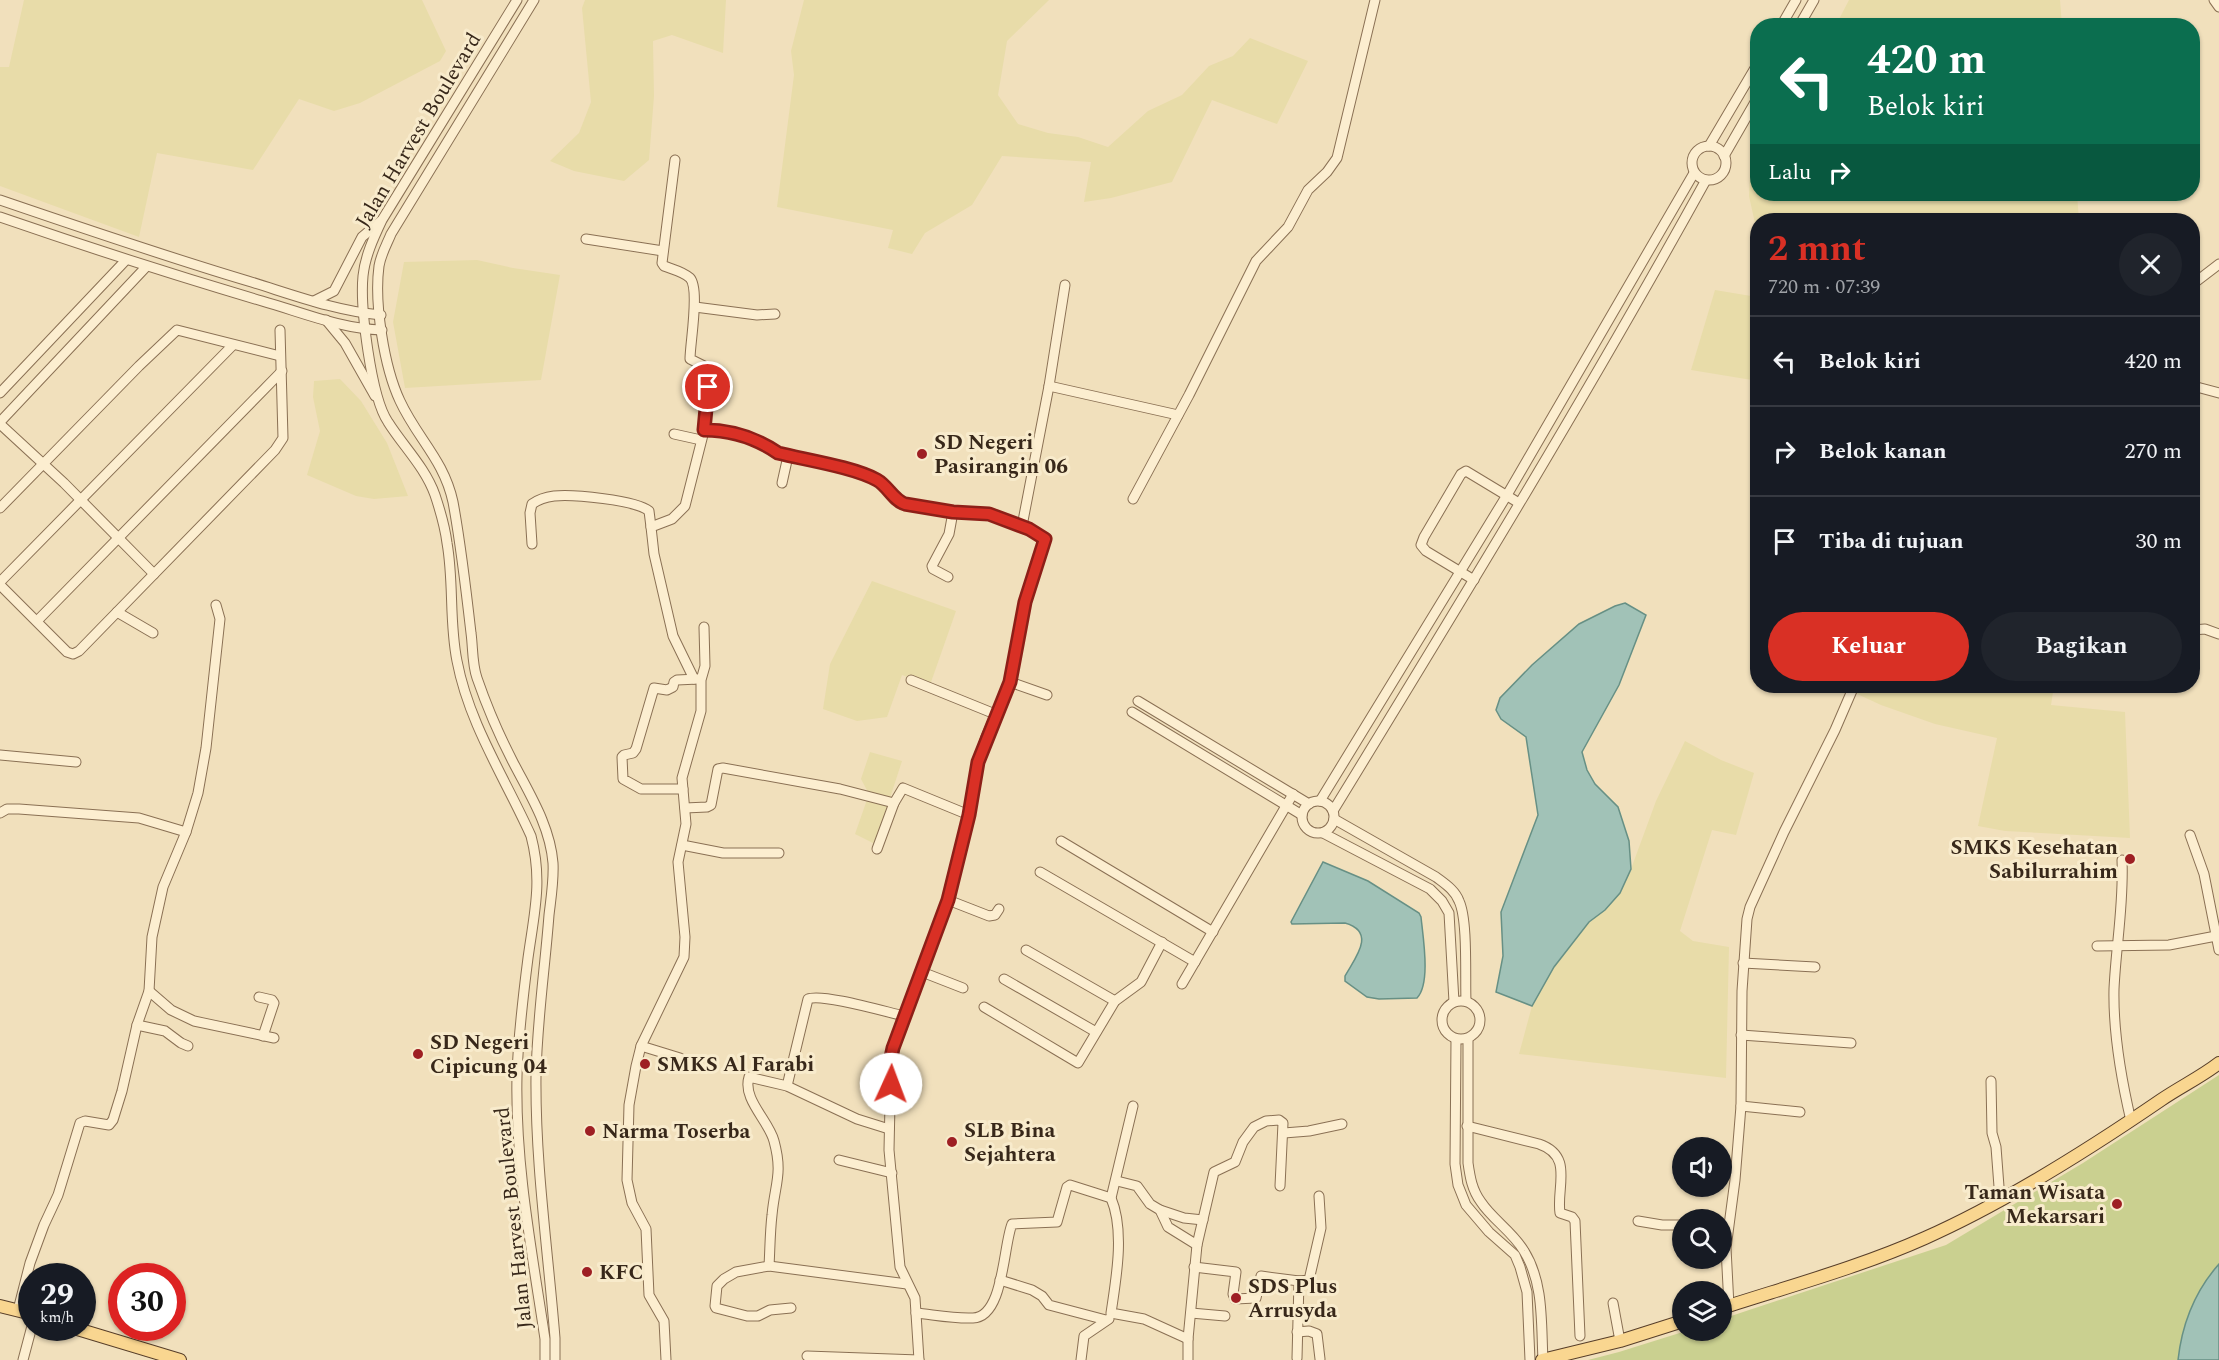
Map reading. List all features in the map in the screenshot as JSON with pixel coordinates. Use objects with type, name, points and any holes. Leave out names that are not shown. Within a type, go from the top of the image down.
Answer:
[{"type":"main road","points":[[1732,1305],[1878,1257],[1926,1238],[2000,1200],[2131,1121],[2219,1064]]},
{"type":"main road","points":[[0,1306],[18,1310]]},
{"type":"main road","points":[[1542,1360],[1620,1341],[1672,1324]]},
{"type":"main road","points":[[96,1335],[180,1360]]},
{"type":"street","name":"Jalan Harvest Boulevard","points":[[517,0],[382,220],[371,245],[363,274],[364,314],[378,402],[388,423],[423,472],[435,494],[447,543],[454,643],[465,698],[527,827],[535,852],[538,884],[519,1028],[517,1110],[526,1209],[545,1339],[545,1360]]},
{"type":"street","name":"Jalan Harvest Boulevard","points":[[534,0],[398,224],[382,253],[379,273],[382,330],[388,364],[400,401],[435,455],[450,491],[470,620],[475,674],[491,718],[538,809],[549,839],[553,864],[546,958],[538,1022],[536,1078],[555,1360]]},
{"type":"street","points":[[1133,499],[1256,261],[1288,226],[1308,190],[1327,172],[1336,158],[1375,0]]},
{"type":"street","points":[[1785,18],[1796,0]]},
{"type":"street","points":[[1804,18],[1814,0]]},
{"type":"street","points":[[2214,0],[2219,7]]},
{"type":"street","points":[[486,51],[499,59]]},
{"type":"street","points":[[1709,146],[1750,77]]},
{"type":"street","points":[[1724,156],[1750,111]]},
{"type":"street","points":[[1320,801],[1507,495],[1694,173],[1692,164],[1694,155],[1700,149],[1709,146],[1718,149],[1724,156],[1726,164],[1722,173],[1715,179],[1706,180],[1694,173]]},
{"type":"street","points":[[651,526],[672,519],[685,506],[703,435],[709,371],[708,368],[690,359],[695,307],[692,280],[663,265],[675,160]]},
{"type":"street","points":[[1466,1001],[1463,914],[1459,899],[1450,888],[1436,877],[1333,815],[1328,805],[1320,801],[1305,807],[1302,815],[1302,823],[1307,830],[1315,833],[1330,828],[1333,815],[1662,261],[1706,180]]},
{"type":"street","points":[[0,200],[159,254],[314,301],[364,314],[381,315]]},
{"type":"street","points":[[0,217],[146,267],[326,320],[366,330],[382,330]]},
{"type":"street","points":[[314,301],[334,291],[362,237],[382,220]]},
{"type":"street","points":[[586,239],[663,251]]},
{"type":"street","points":[[0,393],[126,260]]},
{"type":"street","points":[[146,267],[0,423],[154,574]]},
{"type":"street","points":[[2200,279],[2217,268]]},
{"type":"street","points":[[1022,526],[1049,386],[1065,285]]},
{"type":"street","points":[[695,307],[757,315],[775,314]]},
{"type":"street","points":[[326,320],[345,343],[378,402]]},
{"type":"street","points":[[0,508],[177,330],[280,356]]},
{"type":"street","points":[[233,345],[79,499],[0,584],[67,652],[73,654],[79,651],[275,450],[283,438],[280,330]]},
{"type":"street","points":[[37,621],[119,540],[195,458],[282,371]]},
{"type":"street","points":[[1049,386],[1178,415]]},
{"type":"street","points":[[2200,388],[2219,393]]},
{"type":"street","points":[[674,434],[703,435],[720,431],[746,437],[788,456],[877,480],[901,503],[953,512],[989,514],[1022,526],[1045,539],[1025,602],[1010,682],[995,714],[978,762],[969,815],[948,900],[904,1016],[890,1062],[889,1129],[900,1268],[915,1298],[919,1360],[822,1359],[807,1356]]},
{"type":"street","points":[[782,483],[788,456]]},
{"type":"street","points":[[1474,580],[1420,546],[1461,474],[1466,471],[1472,473],[1520,502]]},
{"type":"street","points":[[532,544],[530,513],[532,504],[539,499],[556,496],[591,498],[639,506],[649,511],[654,554],[673,636],[698,680],[701,711],[682,775],[686,824],[678,862],[685,937],[684,957],[641,1046],[630,1105],[626,1170],[632,1203],[646,1229],[649,1295],[663,1316],[666,1360]]},
{"type":"street","points":[[948,577],[933,569],[932,566],[949,534],[953,512]]},
{"type":"street","points":[[30,1263],[58,1195],[78,1126],[82,1121],[105,1125],[112,1123],[122,1091],[137,1025],[149,991],[152,937],[160,898],[186,832],[198,793],[206,748],[220,619],[216,605]]},
{"type":"street","points":[[117,612],[153,633]]},
{"type":"street","points":[[698,680],[705,666],[705,627]]},
{"type":"street","points":[[2200,629],[2219,634]]},
{"type":"street","points":[[682,789],[641,789],[623,779],[622,757],[635,752],[654,688],[671,689],[677,680],[698,680]]},
{"type":"street","points":[[911,680],[995,714]]},
{"type":"street","points":[[1010,682],[1047,695]]},
{"type":"street","points":[[1728,1209],[1735,1180],[1741,1106],[1743,963],[1750,907],[1851,693]]},
{"type":"street","points":[[1138,701],[1309,804]]},
{"type":"street","points":[[1132,712],[1302,815]]},
{"type":"street","points":[[0,755],[76,762]]},
{"type":"street","points":[[685,808],[711,805],[718,769],[723,768],[840,789],[894,802]]},
{"type":"street","points":[[877,849],[894,802],[902,789],[906,788],[969,815]]},
{"type":"street","points":[[1182,984],[1293,794]]},
{"type":"street","points":[[0,813],[7,809],[19,809],[139,818],[186,832]]},
{"type":"street","points":[[1323,832],[1430,889],[1442,901],[1449,913],[1454,1002]]},
{"type":"street","points":[[2190,835],[2204,874],[2219,950]]},
{"type":"street","points":[[1061,841],[1213,932]]},
{"type":"street","points":[[682,845],[723,853],[779,853]]},
{"type":"street","points":[[2122,860],[2122,908],[2114,990],[2115,1036],[2131,1121]]},
{"type":"street","points":[[1040,872],[1195,962]]},
{"type":"street","points":[[948,900],[989,916],[995,915],[999,909]]},
{"type":"street","points":[[2097,946],[2169,945],[2217,934]]},
{"type":"street","points":[[984,1007],[1078,1064],[1115,1001],[1141,982],[1162,942]]},
{"type":"street","points":[[1026,950],[1115,1001]]},
{"type":"street","points":[[1743,963],[1815,967]]},
{"type":"street","points":[[922,972],[963,988]]},
{"type":"street","points":[[1004,979],[1096,1032]]},
{"type":"street","points":[[149,991],[166,1006],[185,1018],[274,1038]]},
{"type":"street","points":[[259,997],[272,1000],[274,1003],[262,1036]]},
{"type":"street","points":[[788,1086],[808,999],[813,997],[827,999],[904,1016]]},
{"type":"street","points":[[1466,1001],[1477,1008],[1481,1019],[1478,1031],[1468,1039],[1456,1039],[1448,1034],[1443,1026],[1442,1020],[1446,1008],[1454,1002],[1466,1001]]},
{"type":"street","points":[[137,1025],[165,1031],[188,1046]]},
{"type":"street","points":[[1741,1035],[1851,1043]]},
{"type":"street","points":[[1456,1039],[1455,1152],[1458,1185],[1466,1205],[1489,1232],[1515,1255],[1520,1267],[1527,1292],[1530,1360]]},
{"type":"street","points":[[1468,1039],[1467,1126],[1470,1181],[1481,1203],[1505,1226],[1525,1251],[1539,1284],[1542,1360]]},
{"type":"street","points":[[641,1046],[680,1058]]},
{"type":"street","points":[[769,1266],[772,1212],[779,1171],[778,1155],[773,1136],[748,1089],[747,1079],[751,1077],[788,1086],[857,1119],[889,1129]]},
{"type":"street","points":[[1990,1081],[1992,1133],[1996,1147],[2000,1200]]},
{"type":"street","points":[[1081,1360],[1084,1336],[1109,1316],[1119,1248],[1116,1213],[1111,1198],[1117,1181],[1133,1106]]},
{"type":"street","points":[[1741,1106],[1800,1112]]},
{"type":"street","points":[[1188,1360],[1197,1245],[1214,1172],[1235,1161],[1243,1142],[1254,1127],[1266,1121],[1279,1120],[1283,1123],[1280,1186]]},
{"type":"street","points":[[1284,1132],[1309,1131],[1342,1124]]},
{"type":"street","points":[[1467,1126],[1539,1144],[1549,1148],[1557,1155],[1562,1171],[1560,1213],[1572,1217],[1575,1221],[1580,1336]]},
{"type":"street","points":[[839,1160],[892,1173]]},
{"type":"street","points":[[1117,1181],[1137,1186],[1150,1204],[1160,1210],[1184,1218],[1203,1220]]},
{"type":"street","points":[[916,1313],[979,1317],[986,1313],[994,1302],[1012,1224],[1057,1222],[1067,1187],[1070,1185],[1111,1198]]},
{"type":"street","points":[[1194,1267],[1236,1272],[1233,1295],[1235,1299],[1256,1298],[1261,1276],[1299,1281],[1309,1280],[1321,1228],[1319,1196]]},
{"type":"street","points":[[526,1209],[544,1207]]},
{"type":"street","points":[[1160,1210],[1168,1227],[1197,1245]]},
{"type":"street","points":[[1638,1221],[1672,1225]]},
{"type":"street","points":[[791,1308],[770,1310],[758,1316],[747,1316],[716,1308],[717,1286],[736,1272],[769,1266],[908,1284]]},
{"type":"street","points":[[1000,1280],[1032,1290],[1042,1296],[1049,1305],[1109,1316],[1144,1319],[1188,1339]]},
{"type":"street","points":[[1297,1358],[1299,1281]]},
{"type":"street","points":[[1613,1303],[1620,1341]]},
{"type":"street","points":[[1191,1313],[1225,1316]]},
{"type":"street","points":[[1297,1332],[1309,1331],[1317,1334],[1320,1359]]},
{"type":"street","points":[[23,1360],[28,1341]]},
{"type":"shaded area","points":[[24,0],[422,0],[446,51],[440,61],[360,103],[334,111],[299,99],[253,170],[157,153],[139,237],[0,186],[0,67],[9,67]]},
{"type":"shaded area","points":[[585,0],[726,0],[723,53],[672,35],[653,41],[654,96],[649,160],[624,181],[574,171],[550,161],[579,133],[591,102],[582,8]]},
{"type":"shaded area","points":[[804,0],[1049,0],[1007,41],[998,95],[1018,124],[1048,133],[1078,137],[1108,147],[1148,111],[1182,95],[1209,66],[1233,56],[1250,38],[1308,61],[1277,124],[1212,100],[1172,182],[1111,198],[1084,202],[1091,162],[1002,156],[972,205],[925,233],[912,254],[888,248],[893,230],[777,207],[794,75],[791,51]]},
{"type":"shaded area","points":[[1849,0],[2060,0],[2061,18],[1840,18]]},
{"type":"shaded area","points":[[1750,201],[2078,201],[2078,213],[1753,213]]},
{"type":"shaded area","points":[[477,260],[560,275],[541,380],[405,388],[393,322],[404,262]]},
{"type":"shaded area","points":[[1715,290],[1750,296],[1750,380],[1691,370]]},
{"type":"shaded area","points":[[340,379],[361,401],[387,443],[408,496],[374,499],[356,496],[307,475],[320,431],[313,397],[314,381]]},
{"type":"shaded area","points":[[872,581],[956,611],[930,685],[902,675],[887,717],[857,721],[823,709],[830,664]]},
{"type":"shaded area","points":[[1855,693],[2053,693],[2051,705],[2125,712],[2130,838],[2005,831],[1978,826],[1997,738],[1935,724]]},
{"type":"shaded area","points":[[1685,741],[1721,760],[1754,773],[1736,835],[1712,830],[1680,931],[1693,941],[1729,947],[1726,1078],[1519,1054],[1532,1006],[1554,967],[1589,922],[1605,910],[1620,893],[1656,801]]},
{"type":"shaded area","points":[[870,752],[902,761],[875,844],[855,834],[869,794],[861,779]]},
{"type":"green space","name":"Taman Wisata Mekarsari","points":[[2219,1075],[2219,1360],[1588,1360],[1672,1335],[1672,1341],[1732,1341],[1732,1316],[1946,1245],[2083,1163]]},
{"type":"water","points":[[1625,603],[1646,615],[1619,685],[1582,752],[1587,770],[1595,784],[1618,807],[1629,841],[1631,869],[1620,893],[1605,910],[1589,922],[1554,967],[1532,1006],[1496,992],[1503,956],[1501,912],[1538,815],[1526,737],[1501,719],[1496,710],[1500,698],[1532,665],[1579,624]]},
{"type":"water","points":[[1323,862],[1368,881],[1419,913],[1425,971],[1424,982],[1417,998],[1367,997],[1345,981],[1345,976],[1361,946],[1362,939],[1355,927],[1345,923],[1292,924]]},
{"type":"water","points":[[2219,1264],[2219,1360],[2178,1360],[2186,1321],[2191,1309],[2203,1285]]},
{"type":"place","name":"SD Negeri Pasirangin 06","points":[[922,454]]},
{"type":"place","name":"SMKS Kesehatan Sabilurrahim","points":[[2130,859]]},
{"type":"place","name":"SD Negeri Cipicung 04","points":[[418,1054]]},
{"type":"place","name":"SMKS Al Farabi","points":[[645,1064]]},
{"type":"place","name":"Narma Toserba","points":[[590,1131]]},
{"type":"place","name":"SLB Bina Sejahtera","points":[[952,1142]]},
{"type":"place","name":"Taman Wisata Mekarsari","points":[[2117,1204]]},
{"type":"place","name":"KFC","points":[[587,1272]]},
{"type":"place","name":"SDS Plus Arrusyda","points":[[1236,1298]]},
{"type":"route","points":[[708,387],[704,430],[746,437],[769,446],[778,453],[877,480],[901,503],[953,512],[989,514],[1029,529],[1045,539],[1025,602],[1010,682],[986,737],[978,762],[969,815],[948,900],[893,1048],[890,1062],[891,1084]]}]
